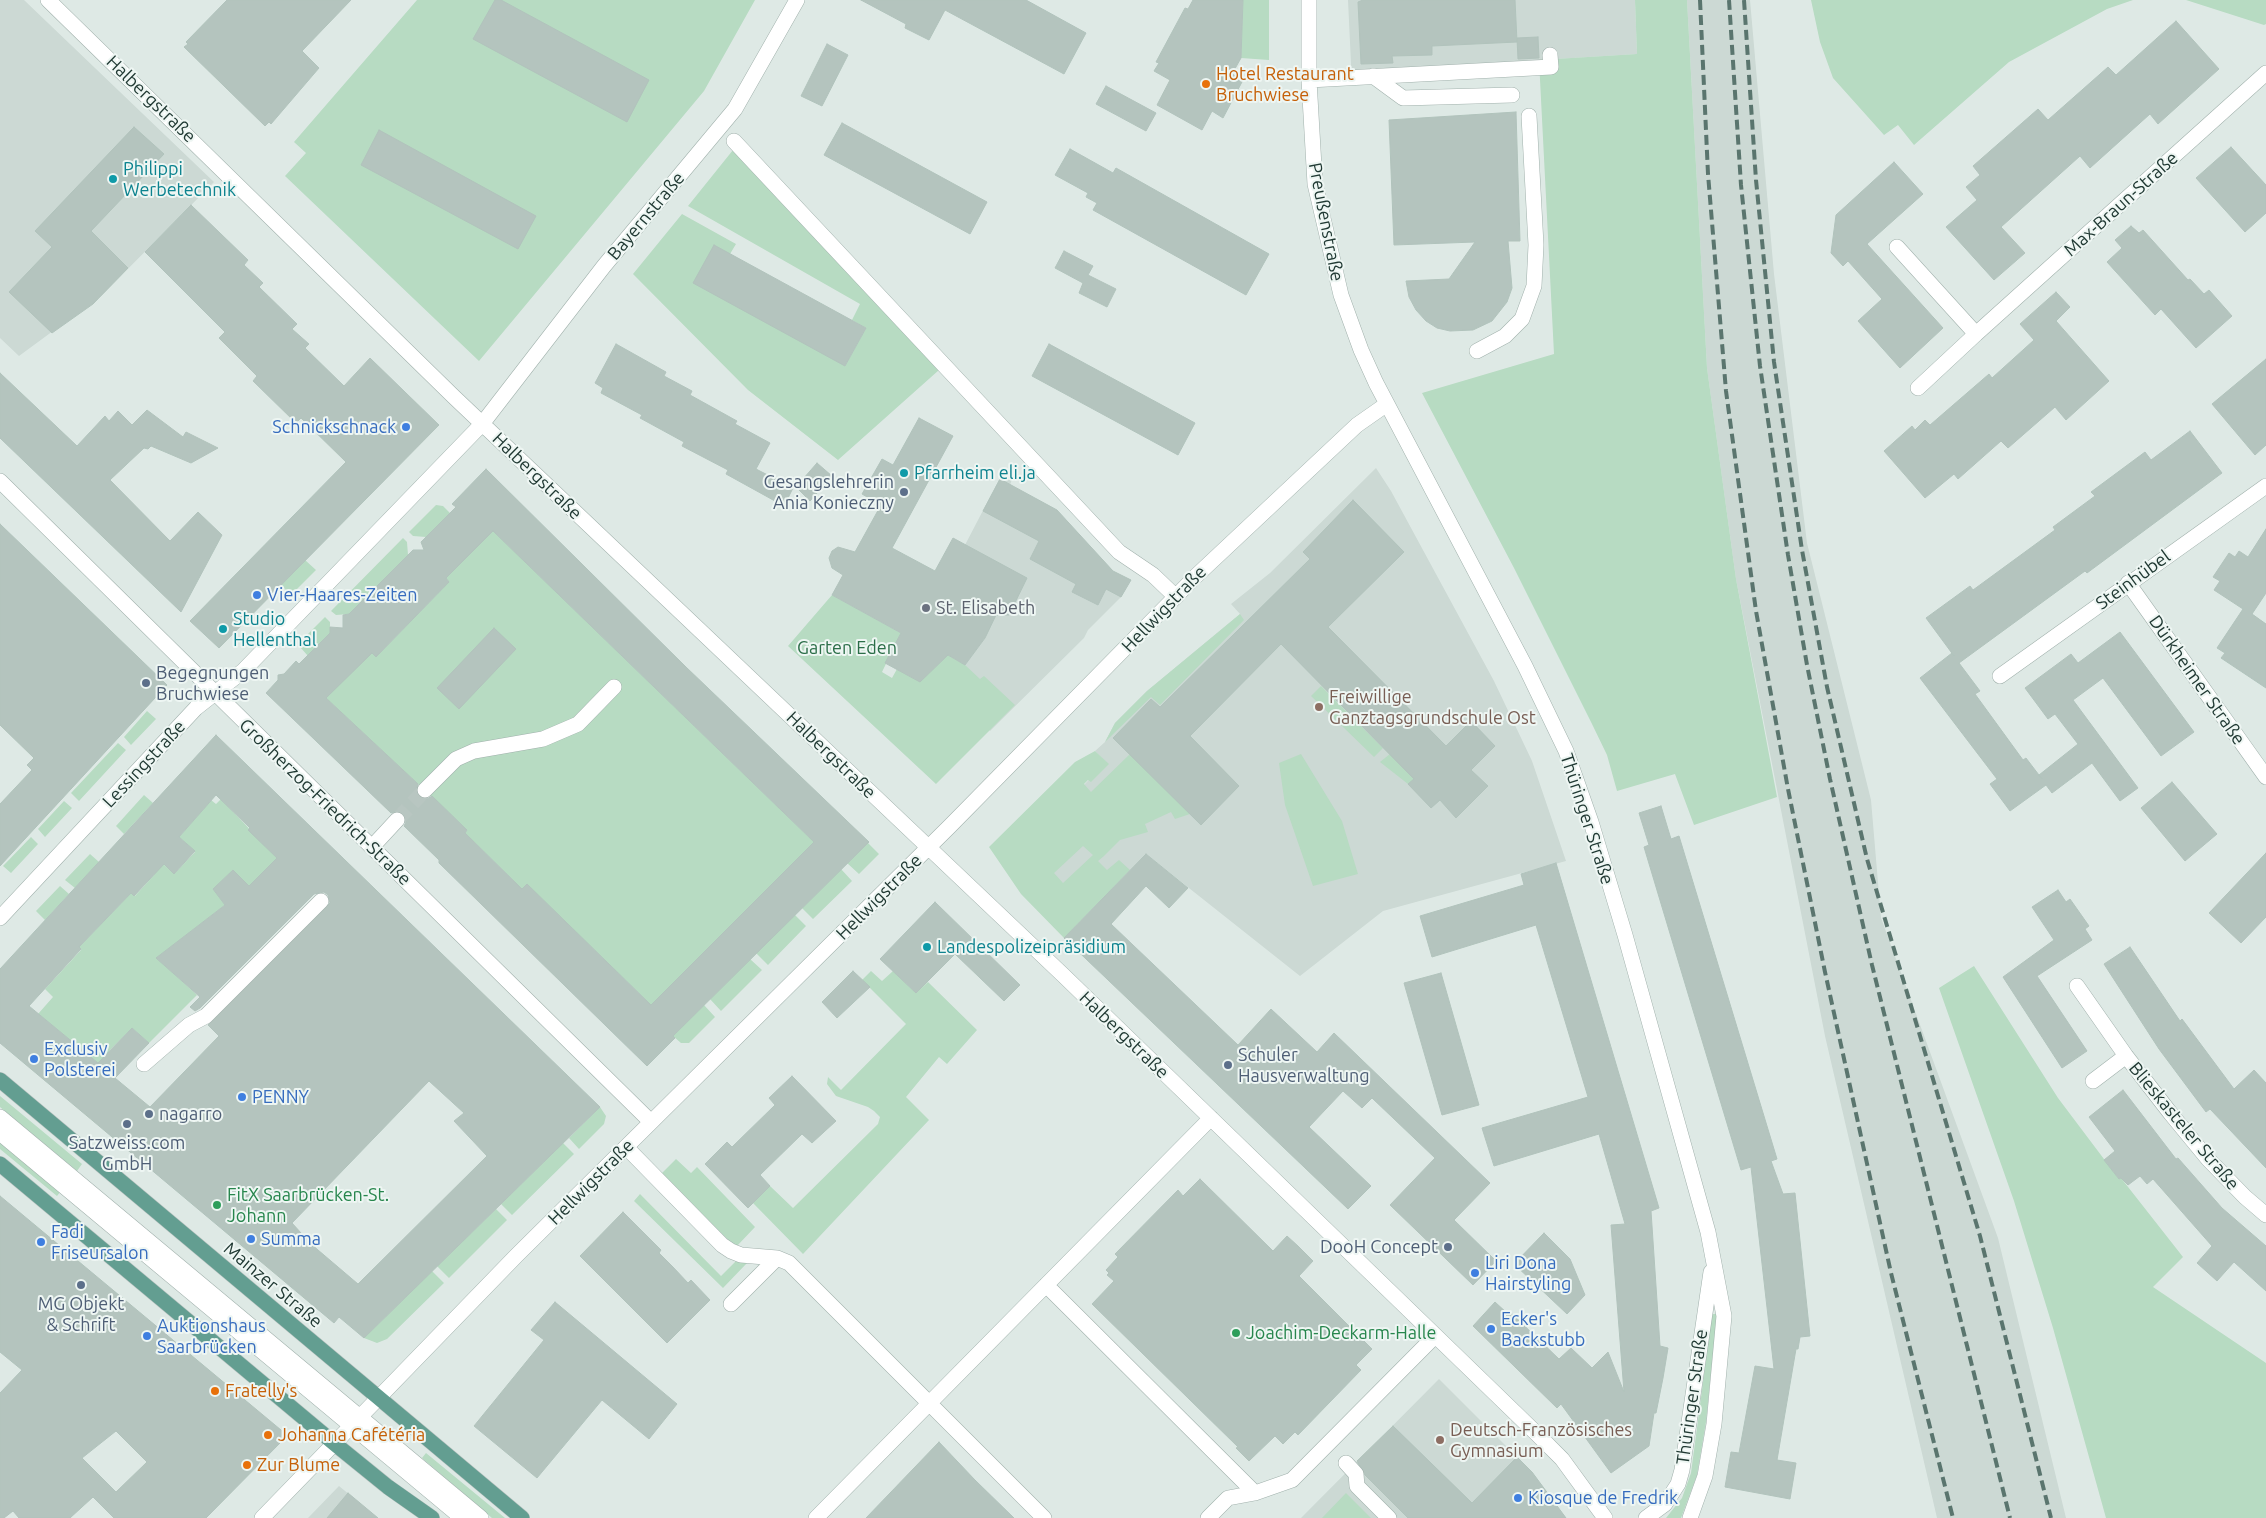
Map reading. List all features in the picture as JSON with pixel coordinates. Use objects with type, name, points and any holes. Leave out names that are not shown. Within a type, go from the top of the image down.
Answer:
[{"type":"main road","name":"Mainzer Straße","points":[[0,1080],[522,1518]]},
{"type":"main road","points":[[0,1164],[335,1444],[388,1487],[432,1518]]},
{"type":"street","name":"Halbergstraße","points":[[48,0],[482,424],[1211,1118],[1562,1459],[1605,1518]]},
{"type":"street","name":"Bayernstraße","points":[[482,424],[598,273],[735,109],[796,0]]},
{"type":"street","name":"Preußenstraße","points":[[1309,0],[1308,80],[1315,184],[1326,238],[1341,295],[1361,350],[1387,404]]},
{"type":"street","points":[[1308,80],[1551,67],[1550,54]]},
{"type":"street","name":"Max-Braun-Straße","points":[[1918,388],[2266,74]]},
{"type":"street","points":[[1373,76],[1403,98],[1512,95]]},
{"type":"street","points":[[1477,351],[1504,336],[1522,319],[1534,286],[1536,245],[1529,116]]},
{"type":"street","points":[[734,141],[1119,552],[1153,575],[1176,597]]},
{"type":"street","points":[[1897,247],[1976,334]]},
{"type":"street","name":"Hellwigstraße","points":[[262,1518],[626,1147],[928,848],[1247,526],[1353,429],[1387,404]]},
{"type":"street","name":"Thüringer Straße","points":[[1387,404],[1525,666],[1566,751],[1591,822],[1631,955],[1708,1232],[1712,1263],[1724,1316],[1714,1424],[1705,1476],[1690,1518]]},
{"type":"street","name":"Lessingstraße","points":[[0,918],[196,708],[243,671],[482,424]]},
{"type":"street","name":"Großherzog-Friedrich-Straße","points":[[0,481],[651,1122]]},
{"type":"street","name":"Steinhübel","points":[[2000,676],[2266,486]]},
{"type":"street","name":"Dürkheimer Straße","points":[[2128,583],[2266,777]]},
{"type":"street","points":[[425,790],[456,759],[474,751],[543,739],[578,724],[614,687]]},
{"type":"street","points":[[372,847],[397,820]]},
{"type":"street","points":[[144,1064],[189,1024],[206,1016],[321,902]]},
{"type":"street","name":"Blieskasteler Straße","points":[[2077,986],[2126,1056],[2208,1159],[2245,1197],[2266,1215]]},
{"type":"street","name":"Blieskasteler Straße","points":[[2093,1080],[2126,1056]]},
{"type":"street","points":[[0,1116],[357,1421],[462,1518]]},
{"type":"street","points":[[816,1518],[929,1401],[1211,1118]]},
{"type":"street","points":[[0,1133],[357,1421],[481,1518]]},
{"type":"street","points":[[626,1147],[722,1245],[741,1255],[777,1258],[789,1263],[1044,1518]]},
{"type":"street","points":[[731,1304],[777,1258]]},
{"type":"street","name":"Thüringer Straße","points":[[1646,1518],[1665,1504],[1678,1484],[1682,1470],[1712,1263]]},
{"type":"street","points":[[1046,1285],[1255,1493]]},
{"type":"street","points":[[1208,1518],[1228,1498],[1255,1493],[1292,1480],[1435,1336]]},
{"type":"street","points":[[1346,1463],[1356,1474],[1357,1486],[1389,1518]]},
{"type":"shaded area","points":[[0,0],[24,0],[214,182],[102,295],[19,356],[0,338]]},
{"type":"shaded area","points":[[1348,0],[1635,0],[1637,54],[1540,60],[1352,85]]},
{"type":"shaded area","points":[[1687,0],[1750,0],[1774,274],[1807,543],[1871,800],[1881,918],[1998,1238],[2066,1518],[1937,1518],[1825,1036],[1736,579],[1707,368]]},
{"type":"shaded area","name":"Freiwillige Ganztagsgrundschule Ost","points":[[1376,468],[1391,491],[1494,681],[1532,761],[1566,861],[1383,911],[1300,976],[1146,854],[1094,907],[1015,857],[1106,762],[1095,751],[1105,742],[1115,723],[1147,691],[1240,614],[1231,604],[1270,573]]},
{"type":"shaded area","points":[[1002,474],[1012,479],[1010,485],[1057,510],[1113,571],[1131,580],[1121,597],[1088,630],[1084,638],[990,731],[948,655],[965,665],[985,638],[986,556],[965,545]]},
{"type":"shaded area","name":"Deutsch-Französisches Gymnasium","points":[[1439,1379],[1532,1472],[1566,1518],[1301,1518]]},
{"type":"shaded area","points":[[339,1486],[378,1518],[308,1518]]},
{"type":"green space","points":[[417,0],[755,0],[704,91],[479,361],[285,176],[306,153],[294,142]]},
{"type":"green space","points":[[1243,0],[1269,0],[1269,60],[1241,58]]},
{"type":"green space","points":[[1635,0],[1687,0],[1707,368],[1736,579],[1777,797],[1694,825],[1675,774],[1617,791],[1607,755],[1592,724],[1514,568],[1422,393],[1554,354],[1539,60],[1637,54]]},
{"type":"green space","points":[[1811,0],[2133,0],[2107,9],[2009,62],[1914,145],[1898,125],[1884,135],[1833,78],[1820,42]]},
{"type":"green space","points":[[2186,0],[2266,0],[2266,24],[2264,25]]},
{"type":"green space","points":[[733,150],[939,370],[838,460],[748,390],[633,274],[682,214],[736,244],[730,254],[845,366],[866,328],[852,320],[860,304],[688,206]]},
{"type":"green space","points":[[436,505],[443,506],[450,513],[426,537],[413,536],[409,532]]},
{"type":"green space","points":[[482,520],[814,842],[666,990],[655,1018],[649,1003],[527,885],[522,889],[465,833],[467,830],[315,688],[372,653],[377,656],[449,582],[446,578]]},
{"type":"green space","points":[[403,538],[407,542],[408,555],[349,614],[336,615],[331,611]]},
{"type":"green space","points":[[305,560],[316,570],[291,595],[281,585]]},
{"type":"green space","name":"Garten Eden","points":[[832,595],[901,633],[882,672],[892,678],[897,669],[920,681],[948,655],[965,665],[980,679],[984,676],[1015,705],[936,784],[788,646]]},
{"type":"green space","points":[[1240,614],[1244,620],[1160,705],[1151,697],[1105,742],[1115,723],[1147,691]]},
{"type":"green space","points":[[325,617],[330,622],[330,633],[308,656],[299,643]]},
{"type":"green space","points":[[1321,686],[1383,748],[1374,757],[1311,696]]},
{"type":"green space","points":[[147,711],[156,719],[131,745],[124,737]]},
{"type":"green space","points":[[118,743],[126,750],[79,801],[71,793]]},
{"type":"green space","points":[[1095,751],[1109,764],[1091,782],[1088,780],[1084,784],[1091,792],[1130,754],[1190,814],[1175,819],[1171,812],[1145,824],[1148,832],[1120,840],[1098,861],[1107,870],[1119,860],[1130,870],[1064,938],[1021,894],[989,847],[1075,762]],"holes":[[[1083,846],[1093,855],[1063,883],[1054,873]]]},
{"type":"green space","points":[[1301,754],[1342,821],[1358,874],[1313,886],[1285,805],[1279,763]]},
{"type":"green space","points":[[1390,754],[1414,779],[1408,784],[1380,762]]},
{"type":"green space","points":[[144,795],[153,803],[124,834],[116,826]]},
{"type":"green space","points":[[221,799],[277,858],[249,886],[233,870],[214,889],[225,905],[157,958],[197,995],[149,1043],[132,1028],[110,1050],[104,1068],[38,1014],[53,997],[45,989],[81,950],[79,947],[131,893],[135,896],[154,875],[158,859],[174,874],[195,852],[179,837],[211,800],[216,804]]},
{"type":"green space","points":[[64,801],[72,808],[45,837],[38,829]]},
{"type":"green space","points":[[31,837],[38,844],[11,873],[3,866]]},
{"type":"green space","points":[[868,843],[879,854],[859,874],[847,863]]},
{"type":"green space","points":[[90,854],[99,862],[75,888],[65,880]]},
{"type":"green space","points":[[841,869],[852,881],[813,919],[802,908]]},
{"type":"green space","points":[[60,886],[69,894],[45,920],[36,911]]},
{"type":"green space","points":[[795,915],[806,926],[768,965],[756,953]]},
{"type":"green space","points":[[750,959],[762,970],[721,1011],[710,999]]},
{"type":"green space","points":[[1974,966],[2058,1098],[2119,1179],[2121,1178],[2183,1257],[2153,1287],[2266,1363],[2266,1518],[2106,1518],[2053,1328],[2014,1201],[1939,988]]},
{"type":"green space","points":[[871,971],[882,981],[893,971],[916,993],[928,982],[977,1030],[947,1064],[939,1057],[906,1097],[929,1120],[803,1254],[753,1203],[770,1186],[793,1208],[878,1124],[880,1117],[874,1111],[868,1107],[836,1096],[827,1084],[828,1077],[841,1090],[906,1024],[862,980]]},
{"type":"green space","points":[[704,1005],[715,1017],[689,1043],[681,1043],[673,1036]]},
{"type":"green space","points":[[0,1096],[82,1164],[77,1171],[0,1107]]},
{"type":"green space","points":[[600,1107],[606,1116],[604,1124],[579,1149],[569,1138]]},
{"type":"green space","points":[[0,1140],[61,1191],[57,1196],[0,1149]]},
{"type":"green space","points":[[563,1143],[574,1154],[512,1215],[501,1204]]},
{"type":"green space","points":[[676,1159],[691,1173],[697,1167],[755,1227],[737,1246],[731,1243],[662,1173]]},
{"type":"green space","points":[[640,1194],[721,1276],[736,1261],[747,1263],[723,1288],[634,1201]]},
{"type":"green space","points":[[496,1209],[507,1220],[449,1278],[437,1266]]},
{"type":"green space","points":[[432,1271],[444,1283],[387,1339],[377,1343],[364,1338]]},
{"type":"green space","points":[[1712,1314],[1717,1314],[1706,1422],[1697,1475],[1681,1518],[1666,1518],[1682,1498],[1691,1473]]},
{"type":"green space","points":[[426,1453],[505,1518],[492,1518],[422,1458]]},
{"type":"green space","points":[[1346,1493],[1371,1518],[1322,1518]]},
{"type":"building","points":[[227,0],[351,0],[302,51],[319,68],[271,124],[269,122],[265,126],[184,47],[188,44],[186,42]]},
{"type":"building","points":[[495,0],[501,0],[649,80],[627,122],[473,39]]},
{"type":"building","points":[[861,0],[1026,0],[1086,33],[1064,74],[945,10],[929,40],[905,28],[906,24]]},
{"type":"building","points":[[1193,0],[1243,0],[1241,58],[1232,74],[1243,80],[1223,118],[1212,111],[1202,130],[1157,105],[1170,80],[1154,71],[1159,63],[1156,62],[1185,8],[1188,9]]},
{"type":"building","points":[[1363,0],[1515,0],[1517,42],[1432,46],[1432,55],[1392,56],[1393,63],[1361,64],[1358,2]]},
{"type":"building","points":[[2176,21],[2219,69],[2158,124],[2150,114],[2090,168],[2080,156],[2001,227],[2025,253],[1994,280],[1946,227],[1977,200],[1966,187],[1980,175],[1973,166],[2038,109],[2048,120],[2108,67],[2116,75]]},
{"type":"building","points":[[1538,37],[1539,58],[1518,59],[1517,38]]},
{"type":"building","points":[[827,44],[848,55],[822,106],[801,96]]},
{"type":"building","points":[[1106,86],[1156,113],[1146,131],[1096,104]]},
{"type":"building","points":[[1516,112],[1520,241],[1508,241],[1512,288],[1507,302],[1492,321],[1473,330],[1450,331],[1437,328],[1426,321],[1416,310],[1409,297],[1406,281],[1449,279],[1475,242],[1394,245],[1389,120]]},
{"type":"building","points":[[842,123],[987,202],[970,234],[824,155]]},
{"type":"building","points":[[134,127],[164,154],[91,231],[128,268],[93,304],[52,333],[9,292],[52,247],[35,231]]},
{"type":"building","points":[[379,130],[536,216],[518,249],[361,165]]},
{"type":"building","points":[[2231,147],[2266,185],[2266,213],[2245,232],[2196,178]]},
{"type":"building","points":[[1070,149],[1113,173],[1116,168],[1269,254],[1246,295],[1093,210],[1097,203],[1086,197],[1088,193],[1055,175]]},
{"type":"building","points":[[1894,162],[1923,194],[1867,244],[1943,328],[1900,368],[1858,321],[1882,299],[1848,261],[1843,266],[1831,253],[1836,215]]},
{"type":"building","points":[[191,205],[248,260],[244,265],[263,283],[259,287],[297,324],[292,329],[309,344],[305,348],[344,386],[370,358],[439,425],[219,648],[190,621],[346,462],[301,418],[296,423],[253,381],[257,376],[219,338],[225,332],[145,252]]},
{"type":"building","points":[[2131,226],[2139,233],[2143,230],[2188,280],[2190,279],[2204,294],[2209,290],[2232,316],[2196,348],[2161,309],[2155,315],[2107,262],[2122,248],[2115,240]]},
{"type":"building","points":[[714,245],[866,328],[845,366],[693,283]]},
{"type":"building","points":[[1064,251],[1093,266],[1088,275],[1116,289],[1107,307],[1079,293],[1083,283],[1055,268]]},
{"type":"building","points":[[2056,292],[2070,307],[2056,321],[2109,381],[2066,420],[2055,407],[2008,448],[2001,441],[1958,479],[1954,474],[1925,498],[1884,451],[1912,426],[1915,430],[1925,420],[1930,425],[1989,374],[1992,378],[2034,340],[2020,324]]},
{"type":"building","points":[[616,344],[666,372],[664,376],[692,391],[690,395],[737,421],[735,424],[770,443],[756,469],[793,488],[784,506],[726,474],[728,470],[682,446],[684,442],[640,418],[642,415],[601,393],[603,388],[595,383]]},
{"type":"building","points":[[1049,344],[1195,423],[1178,455],[1032,376]]},
{"type":"building","points":[[2266,359],[2266,445],[2255,455],[2212,404]]},
{"type":"building","points":[[0,373],[77,446],[105,416],[109,421],[118,411],[132,425],[147,410],[183,437],[186,432],[218,448],[191,463],[151,446],[148,449],[144,448],[110,480],[170,541],[198,512],[222,535],[181,612],[0,438]]},
{"type":"building","name":"St. Elisabeth","points":[[919,418],[953,436],[892,548],[935,571],[953,538],[1027,578],[1009,615],[996,615],[985,638],[965,665],[948,655],[920,682],[885,663],[901,633],[832,595],[843,575],[832,568],[829,558],[832,551],[838,547],[855,552],[881,505],[862,494],[882,459],[893,465]]},
{"type":"building","points":[[2190,431],[2222,473],[2087,573],[2085,571],[1959,663],[1980,691],[1975,694],[2023,760],[2026,758],[2042,779],[2039,775],[2078,744],[2055,714],[2048,719],[2025,688],[2071,654],[2078,663],[2120,632],[2194,732],[2161,756],[2103,678],[2073,700],[2138,788],[2120,801],[2092,763],[2052,793],[2046,785],[2010,811],[1990,784],[1997,779],[1920,678],[1952,653],[1926,618],[1970,586],[1973,590],[2055,530],[2053,527],[2095,496],[2091,492],[2145,452],[2151,460]]},
{"type":"building","points":[[817,463],[832,476],[810,501],[796,487]]},
{"type":"building","points":[[486,469],[686,667],[869,842],[673,1036],[675,1038],[647,1066],[439,863],[439,860],[404,826],[406,822],[404,814],[399,811],[391,813],[266,693],[278,680],[278,675],[284,674],[296,661],[299,664],[330,633],[330,627],[343,628],[343,615],[349,614],[413,550],[424,550],[421,542],[456,507],[452,504]],"holes":[[[493,531],[814,842],[651,1005],[527,884],[522,889],[465,833],[467,830],[432,796],[427,799],[419,797],[416,792],[418,784],[326,698],[372,653],[376,657],[449,582],[446,578]]]},
{"type":"building","points":[[1000,479],[1057,510],[1113,571],[1131,580],[1121,597],[1106,589],[1098,605],[1072,592],[1076,584],[1030,559],[1039,541],[983,511]]},
{"type":"building","points":[[1353,500],[1404,552],[1328,627],[1446,746],[1471,721],[1495,746],[1471,770],[1488,786],[1456,818],[1440,800],[1431,808],[1408,784],[1414,779],[1281,644],[1190,736],[1239,786],[1201,825],[1113,738],[1151,699],[1160,707],[1310,559],[1303,552]]},
{"type":"building","points":[[0,524],[167,685],[0,866],[0,804],[32,770],[27,765],[34,758],[0,725]]},
{"type":"building","points":[[2266,529],[2266,593],[2252,614],[2266,624],[2266,688],[2221,658],[2225,653],[2217,648],[2243,609],[2214,590],[2220,581],[2213,577],[2229,553],[2235,557],[2239,551],[2248,557]]},
{"type":"building","points":[[494,628],[516,649],[459,709],[437,688]]},
{"type":"building","points":[[216,735],[600,1107],[364,1338],[339,1317],[334,1323],[0,1043],[0,969]],"holes":[[[216,795],[277,858],[249,886],[233,870],[213,889],[225,905],[156,958],[200,997],[190,1007],[195,1011],[200,1008],[314,894],[324,892],[328,895],[330,903],[208,1025],[219,1036],[150,1107],[115,1078],[149,1043],[132,1028],[98,1063],[29,1006],[81,949],[79,947],[131,893],[134,896],[164,864],[174,874],[195,851],[179,837]],[[429,1081],[464,1113],[454,1121],[487,1156],[358,1284],[311,1244],[292,1223]]]},
{"type":"building","points":[[2172,782],[2217,834],[2185,861],[2141,808]]},
{"type":"building","points":[[1661,806],[1671,839],[1679,836],[1777,1159],[1771,1161],[1783,1194],[1795,1193],[1810,1336],[1800,1337],[1798,1349],[1796,1349],[1777,1460],[1796,1463],[1790,1499],[1725,1487],[1731,1452],[1739,1453],[1755,1366],[1774,1369],[1751,1167],[1741,1170],[1644,847],[1649,845],[1639,813]]},
{"type":"building","points":[[2266,853],[2266,917],[2241,943],[2209,913]]},
{"type":"building","points":[[1146,854],[1188,888],[1169,908],[1146,886],[1111,924],[1238,1045],[1271,1009],[1317,1052],[1334,1033],[1490,1183],[1454,1220],[1496,1261],[1473,1285],[1390,1205],[1435,1158],[1372,1098],[1362,1108],[1343,1091],[1309,1127],[1371,1186],[1348,1209],[1064,938]]},
{"type":"building","points":[[1556,863],[1659,1208],[1651,1211],[1660,1346],[1668,1348],[1663,1378],[1656,1413],[1654,1413],[1649,1446],[1611,1473],[1561,1404],[1557,1408],[1473,1326],[1495,1302],[1507,1313],[1509,1311],[1559,1359],[1571,1348],[1592,1368],[1608,1352],[1624,1392],[1611,1225],[1625,1224],[1599,1134],[1494,1166],[1482,1128],[1588,1097],[1536,925],[1432,957],[1420,916],[1524,885],[1521,874]]},
{"type":"building","points":[[2058,890],[2066,902],[2070,899],[2089,926],[2085,929],[2092,940],[2037,976],[2087,1051],[2062,1068],[2003,977],[2054,940],[2032,907]]},
{"type":"building","name":"Landespolizeipräsidium","points":[[935,902],[1020,985],[1004,1001],[955,954],[916,993],[880,959]]},
{"type":"building","points":[[2130,947],[2180,1021],[2182,1019],[2234,1089],[2254,1070],[2266,1083],[2266,1168],[2210,1109],[2206,1112],[2159,1049],[2104,964]]},
{"type":"building","points":[[853,971],[870,987],[837,1018],[822,1002]]},
{"type":"building","points":[[1441,973],[1479,1105],[1442,1115],[1404,983]]},
{"type":"building","points":[[792,1076],[836,1121],[812,1143],[802,1134],[760,1175],[770,1186],[748,1208],[705,1164],[727,1142],[732,1147],[775,1105],[769,1098]]},
{"type":"building","points":[[2123,1090],[2176,1159],[2178,1158],[2222,1208],[2266,1246],[2266,1291],[2234,1262],[2217,1281],[2197,1263],[2212,1246],[2153,1179],[2147,1184],[2140,1176],[2128,1185],[2121,1178],[2119,1179],[2104,1160],[2115,1151],[2089,1117]]},
{"type":"building","name":"Joachim-Deckarm-Halle","points":[[1200,1179],[1273,1251],[1287,1236],[1298,1246],[1313,1261],[1299,1276],[1372,1349],[1356,1365],[1361,1370],[1298,1435],[1295,1432],[1283,1444],[1275,1436],[1249,1461],[1236,1448],[1238,1447],[1092,1304],[1114,1281],[1107,1275],[1109,1273],[1106,1270],[1118,1257],[1115,1254],[1178,1190],[1183,1196]]},
{"type":"building","points":[[0,1196],[281,1430],[281,1442],[206,1518],[114,1518],[93,1497],[70,1518],[19,1518],[13,1511],[4,1518],[0,1518],[0,1393],[22,1370],[0,1352]],"holes":[[[116,1431],[147,1462],[116,1492],[82,1458]]]},
{"type":"building","points":[[623,1212],[661,1250],[659,1253],[688,1283],[691,1280],[710,1300],[667,1343],[580,1256]]},
{"type":"building","points":[[1544,1233],[1570,1259],[1585,1295],[1567,1314],[1514,1264]]},
{"type":"building","points":[[555,1302],[677,1404],[649,1439],[602,1400],[537,1478],[474,1426],[544,1340],[531,1330]]},
{"type":"building","points":[[1393,1426],[1472,1503],[1517,1457],[1532,1472],[1566,1518],[1408,1518],[1365,1475],[1357,1461]]},
{"type":"building","points":[[939,1442],[975,1480],[1014,1518],[866,1518]]},
{"type":"building","points":[[348,1493],[378,1518],[327,1518]]},
{"type":"tunnel","points":[[397,820],[425,790]]},
{"type":"railway","points":[[1700,0],[1708,174],[1726,391],[1756,611],[1788,789],[1825,972],[1891,1273],[1953,1518]]},
{"type":"railway","points":[[1729,0],[1741,185],[1760,366],[1788,555],[1807,665],[1830,779],[1872,965],[2010,1518]]},
{"type":"railway","points":[[1744,0],[1756,180],[1774,362],[1802,550],[1827,687],[1867,859],[1980,1236],[2051,1518]]},
{"type":"place","name":"Hotel Restaurant Bruchwiese","points":[[1206,84]]},
{"type":"place","name":"Philippi Werbetechnik","points":[[113,179]]},
{"type":"place","name":"Schnickschnack","points":[[406,427]]},
{"type":"place","name":"Pfarrheim eli.ja","points":[[904,473]]},
{"type":"place","name":"Gesangslehrerin Ania Konieczny","points":[[904,492]]},
{"type":"place","name":"Vier-Haares-Zeiten","points":[[257,595]]},
{"type":"place","name":"St. Elisabeth","points":[[926,608]]},
{"type":"place","name":"Studio Hellenthal","points":[[223,629]]},
{"type":"place","name":"Begegnungen Bruchwiese","points":[[146,683]]},
{"type":"place","name":"Freiwillige Ganztagsgrundschule Ost","points":[[1319,707]]},
{"type":"place","name":"Landespolizeipräsidium","points":[[927,947]]},
{"type":"place","name":"Exclusiv Polsterei","points":[[34,1059]]},
{"type":"place","name":"Schuler Hausverwaltung","points":[[1228,1065]]},
{"type":"place","name":"PENNY","points":[[242,1097]]},
{"type":"place","name":"nagarro","points":[[149,1114]]},
{"type":"place","name":"Satzweiss.com GmbH","points":[[127,1124]]},
{"type":"place","name":"FitX Saarbrücken-St. Johann","points":[[217,1205]]},
{"type":"place","name":"Summa","points":[[251,1239]]},
{"type":"place","name":"Fadi Friseursalon","points":[[41,1242]]},
{"type":"place","name":"DooH Concept","points":[[1448,1247]]},
{"type":"place","name":"Liri Dona Hairstyling","points":[[1475,1273]]},
{"type":"place","name":"MG Objekt & Schrift","points":[[81,1285]]},
{"type":"place","name":"Ecker's Backstubb","points":[[1491,1329]]},
{"type":"place","name":"Joachim-Deckarm-Halle","points":[[1236,1333]]},
{"type":"place","name":"Auktionshaus Saarbrücken","points":[[147,1336]]},
{"type":"place","name":"Fratelly's","points":[[215,1391]]},
{"type":"place","name":"Johanna Cafétéria","points":[[268,1435]]},
{"type":"place","name":"Deutsch-Französisches Gymnasium","points":[[1440,1440]]},
{"type":"place","name":"Zur Blume","points":[[247,1465]]},
{"type":"place","name":"Kiosque de Fredrik","points":[[1518,1498]]}]
